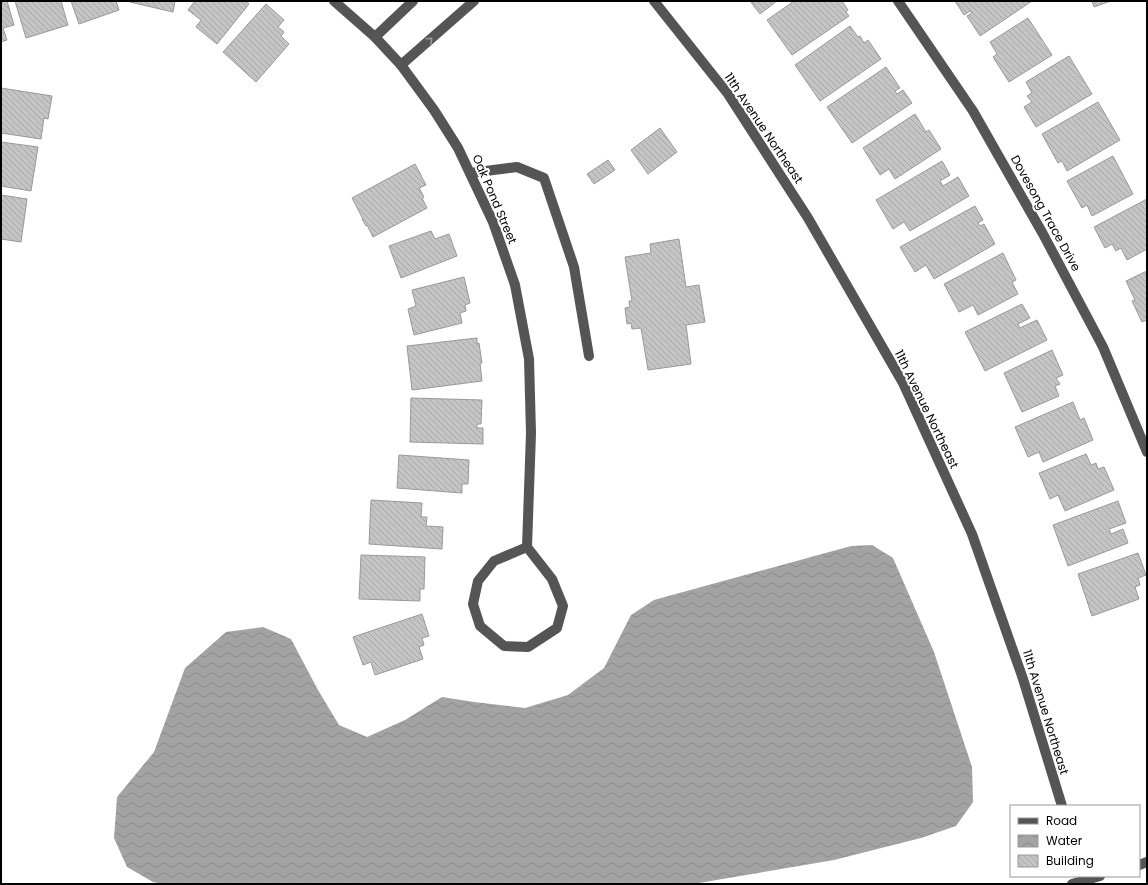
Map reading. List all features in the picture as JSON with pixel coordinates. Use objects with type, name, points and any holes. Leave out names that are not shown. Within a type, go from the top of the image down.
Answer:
[{"type":"street","name":"Oak Pond Street","points":[[334,1],[375,37],[401,65],[434,110],[458,148],[493,222],[515,285],[529,359],[531,433],[527,547]]},
{"type":"street","points":[[375,37],[413,1]]},
{"type":"street","points":[[401,65],[474,1]]},
{"type":"street","name":"11th Avenue Northeast","points":[[654,1],[732,100],[808,218],[903,383],[972,534],[1023,679],[1062,805]]},
{"type":"street","name":"Dovesong Trace Drive","points":[[898,1],[973,111],[1043,234],[1104,347],[1147,452]]},
{"type":"street","points":[[470,173],[517,167],[544,178],[574,267],[589,356]]},
{"type":"street","points":[[527,547],[552,579],[563,606],[557,628],[528,647],[504,646],[480,626],[473,604],[478,581],[494,561],[527,547]]},
{"type":"street","points":[[1072,884],[1096,877]]},
{"type":"water","points":[[872,545],[893,558],[934,652],[972,767],[973,802],[956,826],[921,838],[834,860],[693,884],[163,884],[153,882],[127,867],[114,838],[117,797],[154,752],[185,668],[226,632],[263,627],[291,639],[318,690],[339,725],[367,737],[405,720],[442,697],[525,708],[568,695],[604,668],[631,615],[654,600],[851,546]]},
{"type":"building","points":[[1,1],[7,1],[14,25],[3,28],[7,40],[1,42]]},
{"type":"building","points":[[15,1],[61,1],[68,25],[26,38]]},
{"type":"building","points":[[71,1],[116,1],[119,10],[79,24]]},
{"type":"building","points":[[130,1],[175,1],[173,12]]},
{"type":"building","points":[[195,1],[245,1],[249,4],[217,44],[196,27],[201,20],[188,10]]},
{"type":"building","points":[[750,1],[777,1],[760,14]]},
{"type":"building","points":[[794,1],[842,1],[848,10],[846,12],[849,16],[792,55],[767,20]]},
{"type":"building","points":[[955,1],[1032,1],[980,36],[967,16],[972,13],[970,11],[964,15]]},
{"type":"building","points":[[1092,1],[1111,1],[1094,7]]},
{"type":"building","points":[[266,4],[284,20],[278,27],[284,32],[281,36],[289,44],[256,82],[223,52]]},
{"type":"building","points":[[1028,18],[1052,55],[1009,82],[993,57],[997,54],[990,42]]},
{"type":"building","points":[[850,26],[858,37],[860,36],[864,43],[868,40],[881,59],[820,101],[795,65]]},
{"type":"building","points":[[1069,56],[1092,94],[1036,127],[1024,107],[1032,102],[1027,96],[1032,93],[1026,82]]},
{"type":"building","points":[[886,67],[900,88],[895,91],[897,94],[903,90],[912,103],[852,143],[827,107]]},
{"type":"building","points":[[1,88],[52,96],[48,119],[44,118],[41,139],[1,133]]},
{"type":"building","points":[[1098,102],[1120,140],[1067,171],[1062,161],[1058,163],[1042,134]]},
{"type":"building","points":[[915,114],[926,132],[929,130],[941,149],[895,179],[889,169],[880,175],[863,148]]},
{"type":"building","points":[[660,128],[677,152],[648,174],[631,150]]},
{"type":"building","points":[[1,142],[38,147],[31,191],[1,186]]},
{"type":"building","points":[[1113,156],[1133,194],[1092,216],[1087,205],[1082,208],[1067,181]]},
{"type":"building","points":[[608,160],[615,170],[594,184],[587,174]]},
{"type":"building","points":[[942,161],[950,175],[940,181],[943,186],[958,177],[969,196],[910,231],[904,222],[893,229],[876,200]]},
{"type":"building","points":[[415,164],[426,185],[419,188],[424,197],[422,198],[427,208],[373,237],[352,198]]},
{"type":"building","points":[[1,195],[27,199],[21,242],[1,239]]},
{"type":"building","points":[[1147,199],[1147,249],[1127,260],[1121,248],[1116,251],[1112,244],[1105,248],[1094,227]]},
{"type":"building","points":[[975,206],[983,220],[978,223],[980,226],[984,224],[995,244],[934,279],[926,265],[915,272],[900,247]]},
{"type":"building","points":[[431,231],[435,239],[449,234],[457,256],[401,278],[389,246]]},
{"type":"building","points":[[679,239],[686,287],[699,285],[705,322],[686,325],[691,364],[648,370],[641,328],[632,329],[631,323],[627,324],[625,308],[630,307],[629,301],[632,301],[625,257],[651,253],[650,244]]},
{"type":"building","points":[[1003,253],[1016,280],[1012,282],[1018,294],[978,315],[973,305],[959,312],[944,284]]},
{"type":"building","points":[[1147,271],[1147,320],[1142,322],[1132,301],[1135,300],[1126,281]]},
{"type":"building","points":[[464,277],[470,303],[465,305],[466,311],[460,313],[462,323],[414,335],[408,309],[416,306],[412,290]]},
{"type":"building","points":[[1022,304],[1030,318],[1018,324],[1020,328],[1037,320],[1047,340],[985,371],[965,332]]},
{"type":"building","points":[[477,338],[482,363],[480,363],[482,381],[412,390],[407,346]]},
{"type":"building","points":[[1052,350],[1063,375],[1056,378],[1060,384],[1055,386],[1059,396],[1022,412],[1004,373]]},
{"type":"building","points":[[411,398],[482,400],[481,424],[477,424],[477,428],[483,428],[483,444],[410,442]]},
{"type":"building","points":[[1073,402],[1080,420],[1084,418],[1093,440],[1043,462],[1039,452],[1028,457],[1015,427]]},
{"type":"building","points":[[1086,454],[1091,465],[1096,463],[1098,469],[1104,467],[1114,490],[1065,511],[1058,495],[1050,499],[1039,473]]},
{"type":"building","points":[[399,455],[469,460],[468,484],[462,484],[462,493],[397,488]]},
{"type":"building","points":[[371,500],[422,503],[421,517],[427,517],[426,526],[443,527],[442,549],[369,544]]},
{"type":"building","points":[[1118,501],[1126,523],[1109,529],[1111,534],[1123,529],[1128,543],[1068,566],[1053,525]]},
{"type":"building","points":[[1138,553],[1146,575],[1138,578],[1140,585],[1135,587],[1139,599],[1092,616],[1078,574]]},
{"type":"building","points":[[361,555],[425,557],[424,589],[420,589],[420,601],[359,599]]},
{"type":"building","points":[[422,614],[429,636],[422,638],[424,645],[419,647],[423,659],[375,675],[371,662],[363,665],[353,637]]}]
